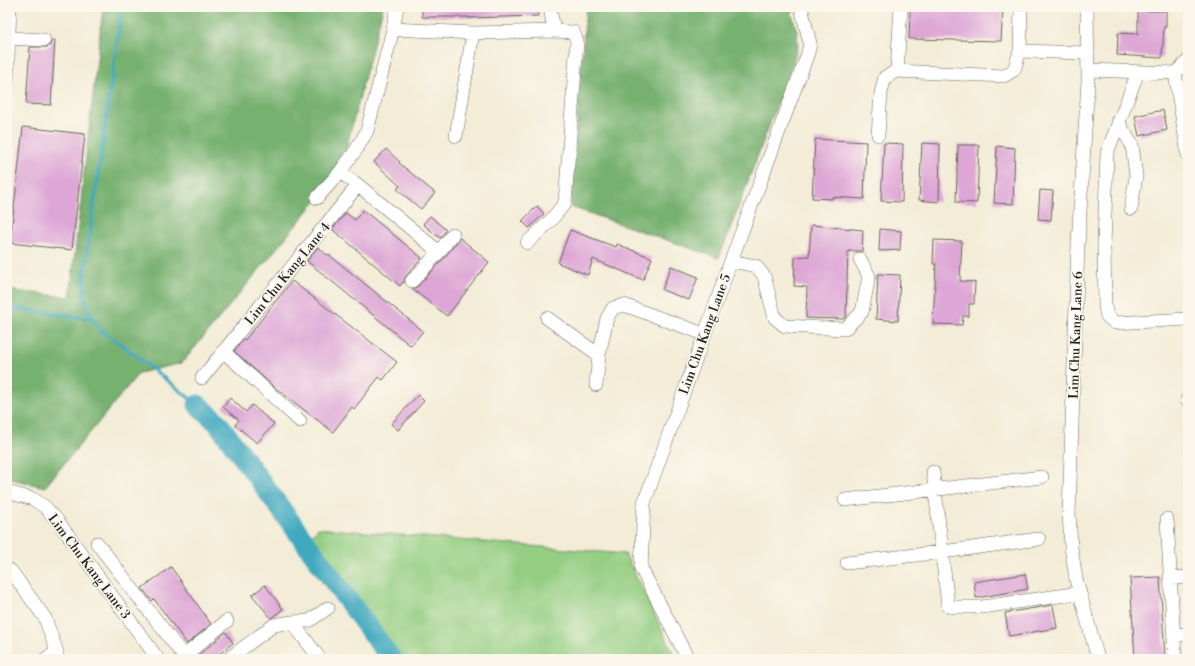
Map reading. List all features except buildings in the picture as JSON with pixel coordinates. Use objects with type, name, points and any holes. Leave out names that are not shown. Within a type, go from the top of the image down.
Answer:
[{"type":"street","points":[[7,80],[10,7]]},
{"type":"street","points":[[317,198],[340,172],[356,150],[367,131],[393,29],[397,7]]},
{"type":"street","points":[[550,7],[554,30]]},
{"type":"street","name":"Lim Chu Kang Lane 5","points":[[688,659],[642,568],[644,503],[704,334],[808,53],[810,43],[801,7]]},
{"type":"street","points":[[897,71],[901,7]]},
{"type":"street","points":[[878,135],[881,93],[885,77],[897,71],[1004,76],[1014,70],[1020,51],[1021,7]]},
{"type":"street","name":"Lim Chu Kang Lane 6","points":[[1087,7],[1088,89],[1078,244],[1069,512],[1071,547],[1076,579],[1098,659]]},
{"type":"street","points":[[393,29],[473,33],[554,30],[573,32],[576,41],[569,152],[564,203],[551,220],[527,243]]},
{"type":"street","points":[[456,136],[473,33]]},
{"type":"street","points":[[9,38],[44,40]]},
{"type":"street","points":[[1020,51],[1088,53]]},
{"type":"street","points":[[1088,70],[1175,73],[1188,61]]},
{"type":"street","points":[[1138,72],[1107,153],[1104,246],[1105,307],[1107,316],[1115,323],[1188,319]]},
{"type":"street","points":[[1175,73],[1185,122],[1188,155]]},
{"type":"street","points":[[1118,122],[1132,144],[1136,176],[1131,209]]},
{"type":"street","points":[[340,172],[358,185],[439,252]]},
{"type":"street","name":"Lim Chu Kang Lane 4","points":[[202,378],[358,185]]},
{"type":"street","points":[[412,281],[439,252],[453,234]]},
{"type":"street","points":[[731,260],[756,266],[764,276],[775,318],[785,326],[846,329],[862,312],[869,276],[860,260]]},
{"type":"street","points":[[596,385],[599,355],[607,318],[613,308],[624,305],[704,334]]},
{"type":"street","points":[[548,318],[599,355]]},
{"type":"street","points":[[223,351],[300,421]]},
{"type":"street","points":[[933,472],[948,606],[982,607],[1080,593]]},
{"type":"street","points":[[845,500],[1042,477]]},
{"type":"street","name":"Lim Chu Kang Lane 3","points":[[7,492],[33,500],[45,507],[57,520],[155,654]]},
{"type":"street","points":[[1167,519],[1175,659]]},
{"type":"street","points":[[847,563],[1039,539]]},
{"type":"street","points":[[97,543],[185,658],[226,622]]},
{"type":"street","points":[[7,569],[11,571],[46,618],[57,652],[45,659]]},
{"type":"street","points":[[1171,578],[1188,577]]},
{"type":"street","points":[[228,659],[274,625],[309,621],[328,608]]},
{"type":"street","points":[[292,622],[320,659]]},
{"type":"street","points":[[1174,635],[1188,634]]},
{"type":"street","points":[[155,654],[169,637]]},
{"type":"green space","points":[[103,7],[383,7],[340,172],[182,363],[139,373],[45,487],[7,478],[7,290],[70,297]]},
{"type":"green space","points":[[586,7],[790,7],[797,32],[798,45],[793,62],[719,258],[571,207]]},
{"type":"green space","points":[[318,528],[625,554],[676,659],[401,659],[312,535]]},
{"type":"waterway","points":[[122,7],[84,275],[85,302],[99,329],[125,347],[198,405]]},
{"type":"waterway","points":[[7,307],[93,319]]},
{"type":"waterway","points":[[198,405],[217,422],[391,659]]}]
